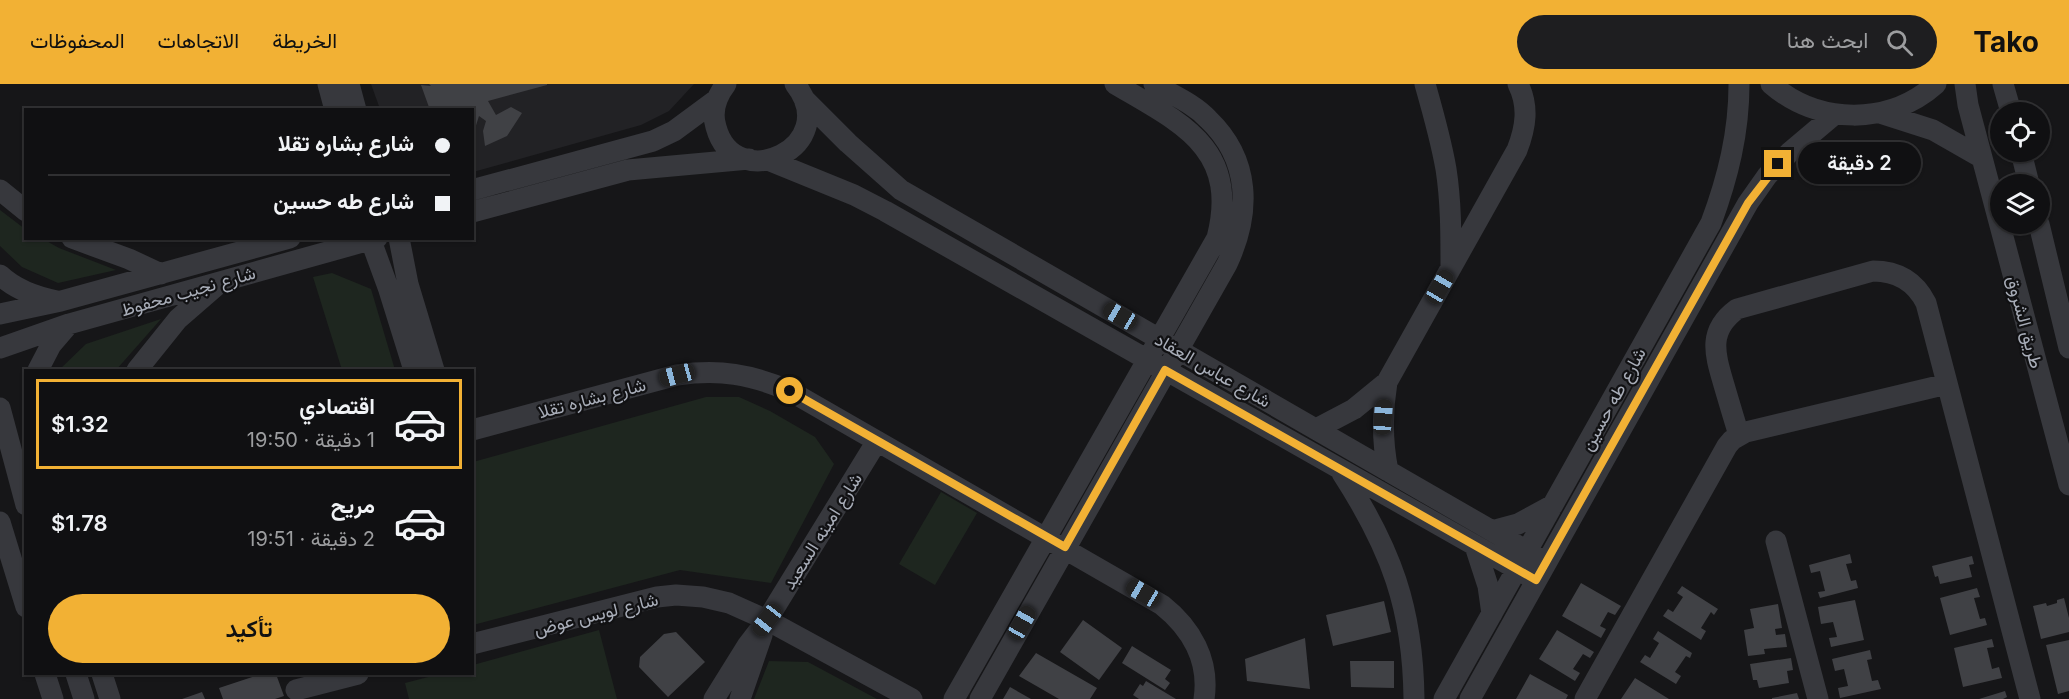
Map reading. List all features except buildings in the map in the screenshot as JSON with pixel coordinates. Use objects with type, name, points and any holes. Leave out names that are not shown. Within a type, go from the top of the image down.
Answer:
[{"type":"street","points":[[328,84],[334,108]]},
{"type":"street","points":[[349,84],[355,108]]},
{"type":"street","points":[[954,699],[1055,542],[1168,344],[1217,238],[1222,210],[1220,181],[1205,147],[1177,120],[1115,84]]},
{"type":"street","points":[[1154,84],[1190,104],[1223,136],[1237,166],[1244,199],[1237,243],[1227,264],[1168,344]]},
{"type":"street","points":[[1425,84],[1437,123],[1446,171],[1451,219],[1451,268]]},
{"type":"street","points":[[1316,429],[1354,409],[1387,382],[1517,150],[1524,132],[1526,112],[1518,84]]},
{"type":"street","name":"شارع طه حسين","points":[[1444,699],[1711,223],[1725,186],[1734,147],[1739,107],[1739,84]]},
{"type":"street","points":[[1771,84],[1783,94],[1808,107],[1835,114],[1857,116],[1880,113],[1904,105],[1936,84]]},
{"type":"street","name":"طريق الشروق","points":[[1965,84],[1968,105],[2069,485]]},
{"type":"street","points":[[2003,84],[2008,102]]},
{"type":"street","points":[[474,189],[653,141],[674,131],[721,92]]},
{"type":"street","name":"شارع عباس العقاد","points":[[721,92],[714,122],[722,142],[739,156],[758,159],[854,195],[1475,546],[1522,560],[1541,571]]},
{"type":"street","points":[[474,211],[628,170],[758,159],[787,153],[798,142],[805,129],[807,114],[800,92]]},
{"type":"street","name":"شارع عباس العقاد","points":[[800,92],[856,151],[901,190],[1492,531],[1522,560]]},
{"type":"street","points":[[1880,113],[1933,130],[1982,158]]},
{"type":"street","name":"شارع طه حسين","points":[[1470,699],[1748,203],[1767,176],[1790,152],[1835,114]]},
{"type":"street","points":[[0,190],[24,209]]},
{"type":"street","name":"طريق الشروق","points":[[2042,234],[2068,339]]},
{"type":"street","points":[[77,240],[129,259],[161,274]]},
{"type":"street","name":"شارع نجيب محفوظ","points":[[0,314],[61,301],[283,240]]},
{"type":"street","name":"شارع نجيب محفوظ","points":[[0,348],[69,324],[368,240]]},
{"type":"street","points":[[372,240],[414,369]]},
{"type":"street","points":[[399,240],[408,284],[434,369]]},
{"type":"street","points":[[1739,435],[1716,357],[1715,342],[1725,320],[1737,309],[1873,271],[1901,276],[1910,282],[1926,303],[2030,699]]},
{"type":"street","points":[[0,275],[22,290],[41,298],[61,301]]},
{"type":"street","points":[[138,369],[178,319],[220,282]]},
{"type":"street","points":[[39,369],[51,345],[69,324]]},
{"type":"street","name":"شارع بشاره تقلا","points":[[474,429],[677,375],[724,372],[747,375],[790,391],[1162,605],[1178,618],[1190,633],[1199,651],[1204,670],[1204,699]]},
{"type":"street","points":[[1387,382],[1383,417],[1388,471]]},
{"type":"street","points":[[1585,699],[1727,446],[1739,435],[1947,384]]},
{"type":"street","points":[[0,408],[24,498]]},
{"type":"street","name":"شارع امينه السعيد","points":[[714,699],[729,673],[767,620],[876,441]]},
{"type":"street","points":[[1340,470],[1383,544],[1398,584],[1408,625],[1414,699]]},
{"type":"street","points":[[1492,531],[1518,524],[1553,505]]},
{"type":"street","points":[[0,522],[24,600]]},
{"type":"street","points":[[1776,541],[1818,699]]},
{"type":"street","points":[[980,699],[1055,542]]},
{"type":"street","points":[[1475,546],[1485,572],[1492,614]]},
{"type":"street","name":"شارع لويس عوض","points":[[474,643],[657,597],[676,595],[703,597],[729,603],[767,620],[912,699]]},
{"type":"street","name":"شارع امينه السعيد","points":[[740,699],[767,620]]},
{"type":"street","points":[[45,675],[53,699]]},
{"type":"street","points":[[76,675],[84,699]]},
{"type":"street","points":[[102,675],[110,699]]},
{"type":"street","points":[[305,687],[354,675]]},
{"type":"shaded area","points":[[371,84],[694,84],[669,111],[641,125],[474,172],[474,108],[380,108]]},
{"type":"shaded area","points":[[0,210],[24,228],[24,240],[45,240],[59,248],[116,270],[58,283],[22,267],[0,246]]},
{"type":"shaded area","points":[[332,273],[371,289],[395,369],[342,369],[313,277]]},
{"type":"shaded area","points":[[161,319],[117,369],[60,369],[86,344]]},
{"type":"shaded area","points":[[706,397],[739,397],[770,411],[815,437],[834,464],[771,583],[680,570],[474,625],[474,462]]},
{"type":"shaded area","points":[[941,492],[977,513],[935,585],[899,564]]},
{"type":"shaded area","points":[[599,630],[617,699],[409,699],[405,683],[436,675],[474,675],[474,665]]},
{"type":"shaded area","points":[[769,661],[808,662],[877,699],[754,699]]},
{"type":"route","points":[[790,391],[1065,547],[1165,370],[1536,580],[1731,232],[1748,203],[1778,164]]}]
